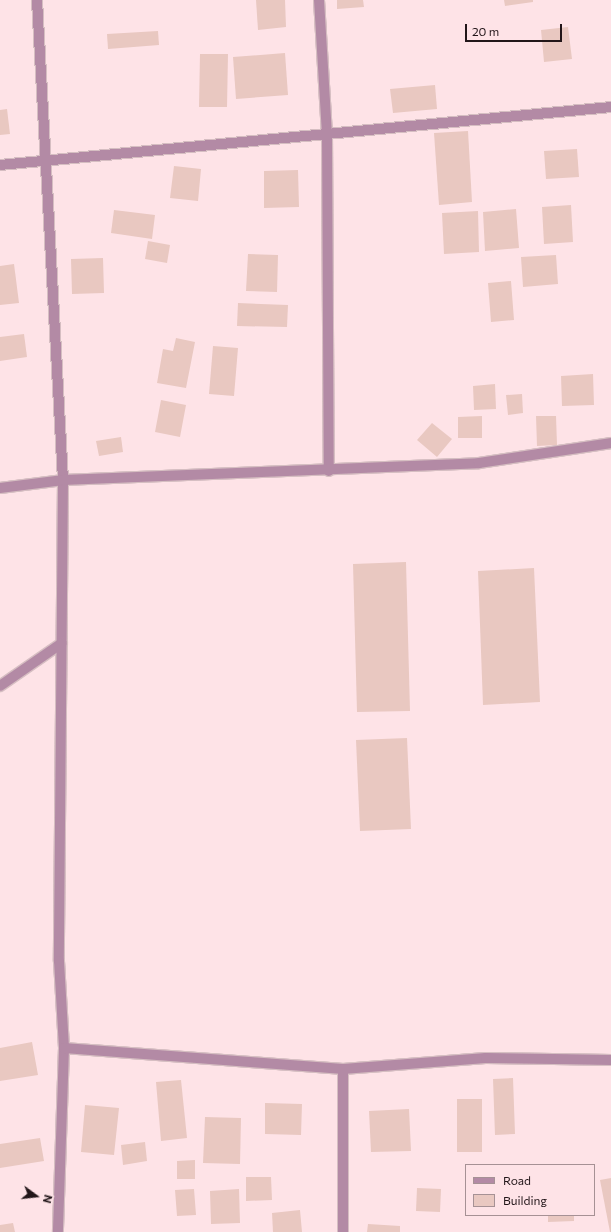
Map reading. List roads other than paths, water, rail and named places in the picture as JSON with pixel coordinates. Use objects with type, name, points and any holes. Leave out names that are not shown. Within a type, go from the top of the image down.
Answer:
[{"type":"street","points":[[37,0],[48,159],[63,480],[59,961],[64,1048],[58,1232]]},
{"type":"street","points":[[319,0],[327,135],[329,471]]},
{"type":"street","points":[[0,165],[48,159],[327,135],[611,107]]},
{"type":"street","points":[[0,488],[63,480],[329,471],[479,463],[611,443]]},
{"type":"street","points":[[0,686],[62,643]]},
{"type":"street","points":[[64,1048],[343,1068],[494,1058],[611,1060]]},
{"type":"street","points":[[343,1068],[343,1232]]}]
